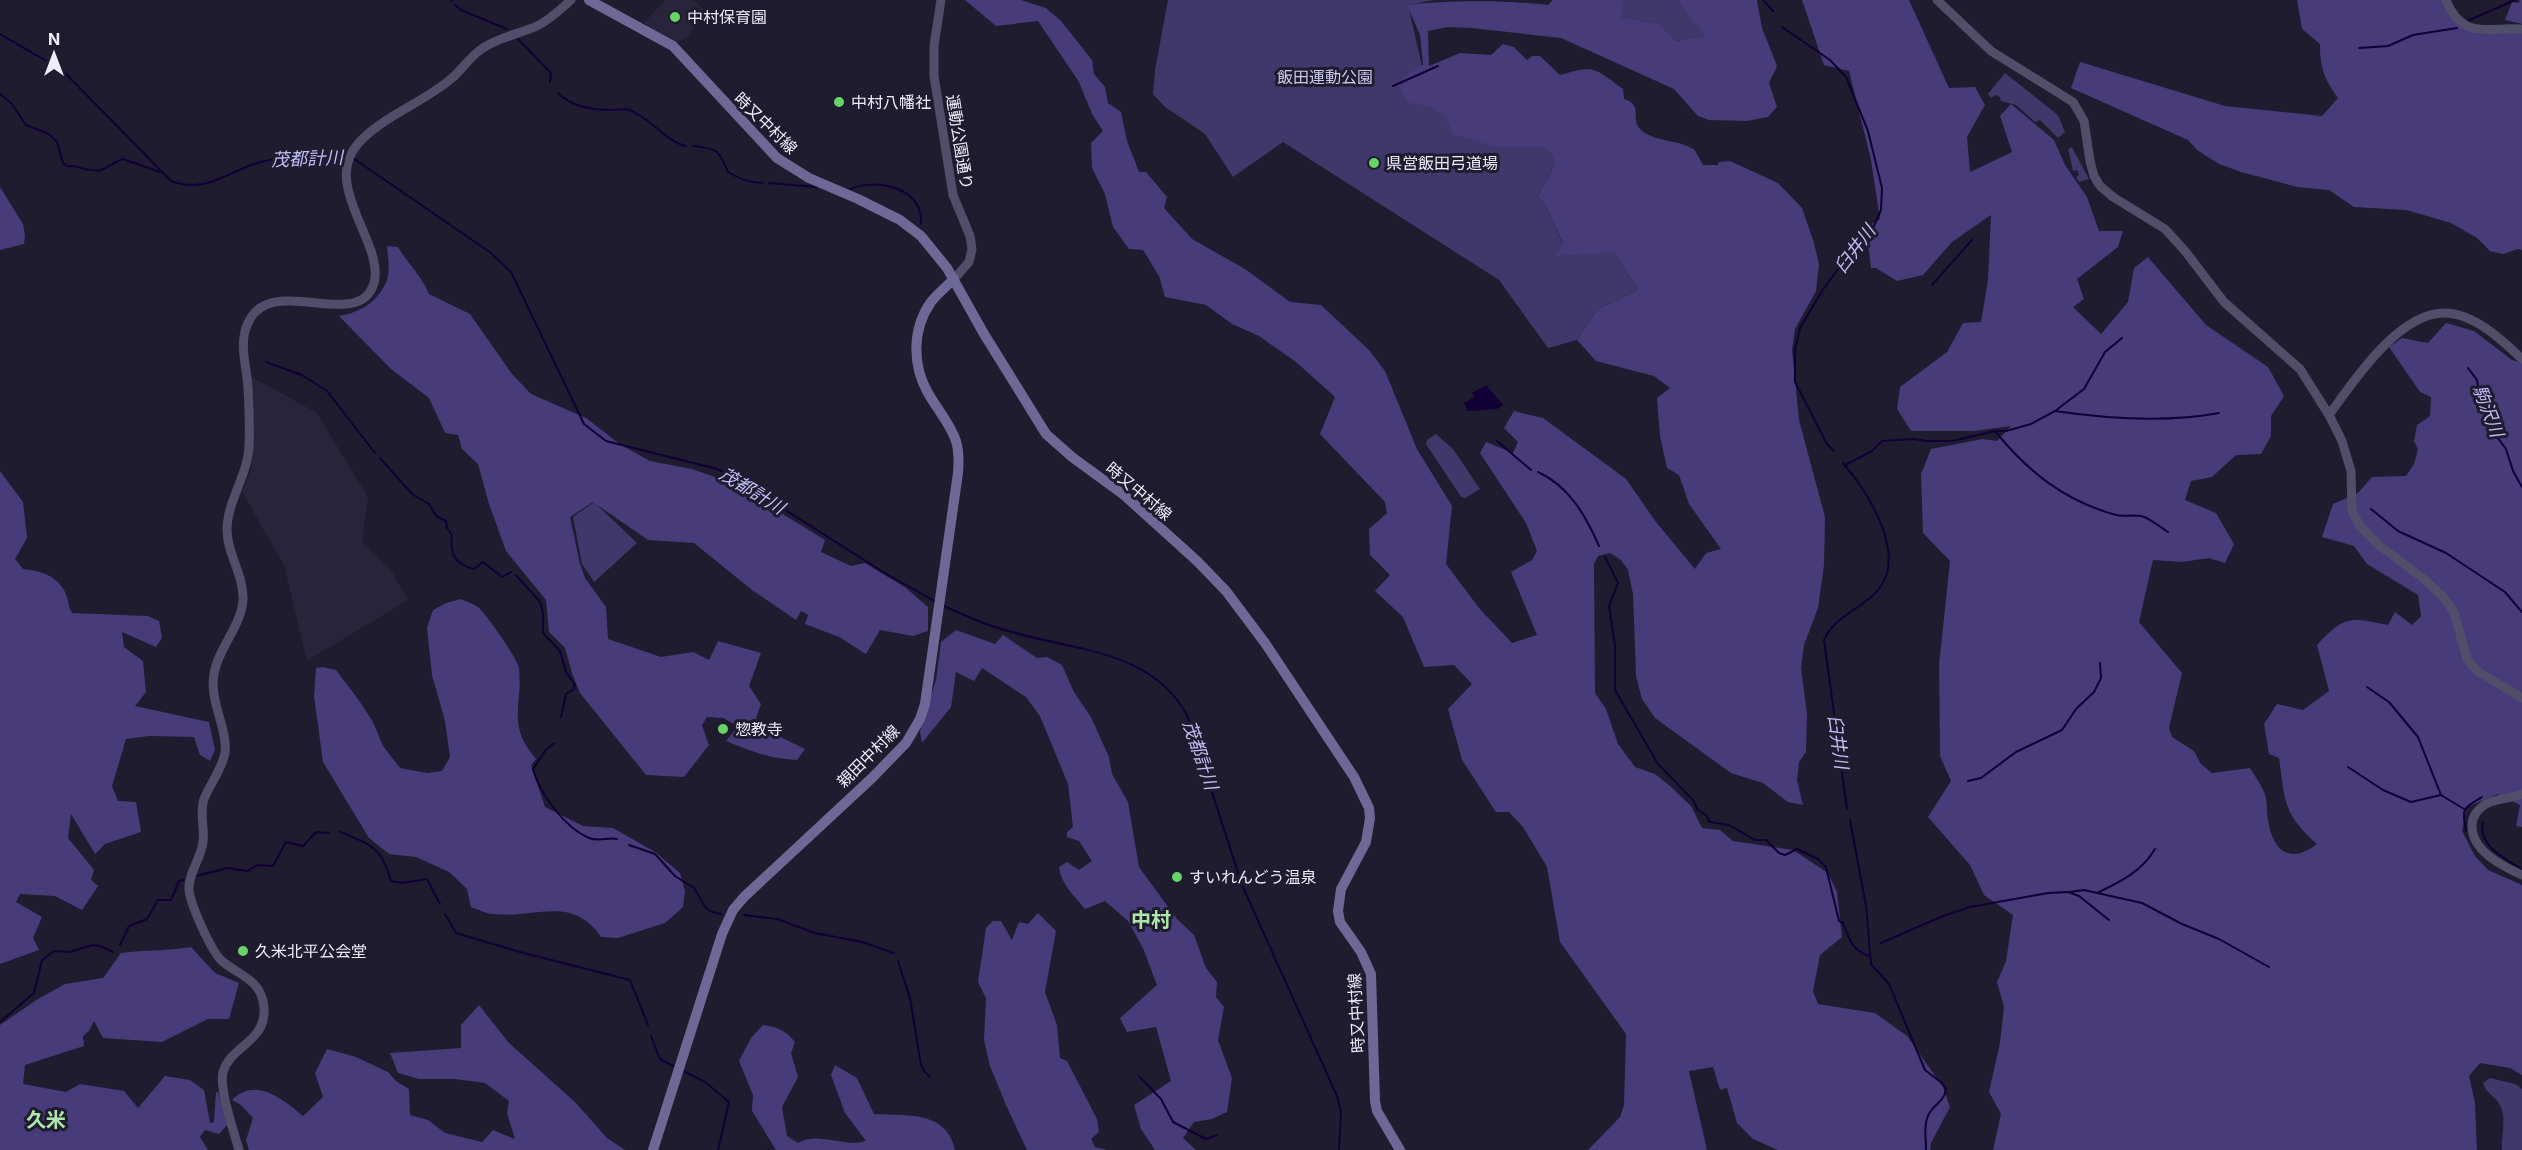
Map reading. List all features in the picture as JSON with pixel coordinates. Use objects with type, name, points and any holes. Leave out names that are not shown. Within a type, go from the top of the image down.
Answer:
[{"type":"main road","name":"時又中村線","points":[[589,0],[673,46],[777,158],[809,178],[900,220],[933,249],[954,279],[984,334],[1046,434],[1058,446],[1124,495],[1226,591],[1312,712],[1366,798],[1370,818],[1369,830],[1366,842],[1341,889],[1338,911],[1340,922],[1361,952],[1371,974],[1375,1101],[1377,1111],[1400,1150]]},
{"type":"main road","name":"親田中村線","points":[[653,1150],[727,922],[744,897],[872,778],[912,734],[925,704],[959,454],[952,431],[923,383],[917,362],[916,341],[918,329],[930,304],[954,279]]},
{"type":"street","points":[[239,1150],[224,1093],[224,1071],[234,1054],[256,1035],[264,1016],[264,1006],[257,985],[246,975],[221,960],[202,932],[203,925],[189,894],[189,880],[203,839],[201,809],[224,757],[225,747],[214,702],[214,674],[240,616],[243,599],[240,576],[227,535],[228,522],[245,472],[249,449],[248,386],[243,342],[250,319],[264,305],[277,300],[357,303],[368,293],[374,282],[374,266],[350,197],[346,174],[348,160],[353,150],[370,132],[453,78],[483,48],[509,35],[538,26],[571,0]]},
{"type":"street","name":"運動公園通り","points":[[941,0],[934,46],[934,76],[953,195],[970,236],[972,249],[969,262],[954,279]]},
{"type":"street","points":[[1937,0],[1991,51],[2073,102],[2084,121],[2092,168],[2100,186],[2107,194],[2165,229],[2185,251],[2218,297],[2247,324],[2292,359],[2329,415],[2349,463],[2352,510],[2359,525],[2380,546],[2424,579],[2443,597],[2454,612],[2467,659],[2477,671],[2522,698]]},
{"type":"street","points":[[2446,0],[2455,17],[2468,28],[2522,28]]},
{"type":"street","points":[[2329,415],[2364,366],[2386,343],[2416,323],[2433,315],[2446,313],[2486,327],[2522,359]]},
{"type":"street","points":[[2522,794],[2488,802],[2477,810],[2472,820],[2472,832],[2484,852],[2522,876]]},
{"type":"shaded area","name":"中村保育園","points":[[665,0],[694,0],[705,11],[686,39],[674,42],[644,23]]},
{"type":"shaded area","points":[[965,0],[1021,0],[1046,8],[1061,21],[1092,60],[1094,74],[1105,87],[1108,103],[1121,112],[1127,141],[1139,172],[1146,172],[1167,197],[1164,208],[1192,239],[1245,269],[1290,302],[1321,305],[1369,350],[1385,371],[1417,449],[1452,506],[1446,564],[1479,608],[1512,643],[1537,635],[1511,572],[1532,560],[1537,551],[1526,523],[1480,453],[1486,442],[1513,453],[1518,442],[1504,428],[1514,411],[1543,418],[1626,479],[1656,522],[1695,569],[1706,553],[1721,549],[1689,504],[1679,475],[1667,468],[1660,436],[1657,398],[1670,388],[1654,376],[1596,361],[1577,340],[1598,309],[1638,290],[1613,252],[1555,256],[1563,244],[1549,212],[1538,196],[1555,164],[1550,152],[1544,147],[1495,147],[1453,134],[1445,119],[1436,110],[1408,103],[1401,90],[1403,77],[1423,65],[1420,35],[1407,5],[1478,1],[1548,5],[1553,0],[1625,0],[1620,17],[1660,24],[1676,41],[1705,36],[1677,0],[1757,0],[1762,28],[1777,66],[1769,83],[1777,107],[1768,117],[1747,121],[1709,120],[1698,116],[1674,89],[1561,38],[1471,28],[1448,27],[1428,31],[1429,66],[1460,53],[1491,55],[1503,44],[1514,47],[1527,60],[1532,56],[1540,56],[1560,75],[1587,69],[1599,72],[1623,89],[1624,99],[1634,105],[1637,125],[1645,133],[1693,149],[1703,165],[1718,165],[1719,162],[1730,161],[1778,183],[1802,208],[1819,264],[1816,291],[1795,329],[1792,350],[1799,420],[1825,517],[1824,565],[1818,608],[1804,645],[1801,668],[1807,714],[1806,752],[1799,762],[1797,780],[1803,805],[1788,802],[1763,783],[1731,773],[1655,718],[1642,699],[1636,676],[1633,594],[1628,570],[1621,560],[1610,553],[1598,556],[1594,564],[1595,693],[1606,709],[1618,744],[1635,767],[1655,774],[1670,786],[1691,806],[1702,828],[1720,830],[1733,841],[1793,850],[1828,873],[1837,892],[1842,937],[1820,955],[1813,991],[1818,1004],[1875,1013],[1907,1036],[1943,1087],[1950,1107],[1931,1143],[1930,1150],[1778,1150],[1753,1139],[1737,1123],[1727,1088],[1720,1090],[1713,1067],[1689,1071],[1707,1150],[1588,1150],[1620,1117],[1624,1105],[1626,1034],[1560,942],[1547,867],[1523,827],[1509,812],[1496,812],[1462,760],[1448,709],[1472,684],[1454,665],[1424,667],[1403,617],[1375,591],[1390,575],[1370,555],[1369,529],[1387,513],[1385,502],[1320,434],[1335,397],[1296,362],[1259,336],[1232,324],[1206,305],[1165,297],[1159,276],[1143,250],[1129,249],[1113,227],[1105,194],[1092,168],[1091,143],[1103,131],[1092,114],[1079,82],[1038,21],[996,26]]},
{"type":"shaded area","points":[[1802,0],[1909,0],[1949,88],[1975,87],[1985,105],[1967,137],[1970,172],[2012,152],[2000,116],[2011,104],[2054,140],[2065,165],[2087,197],[2099,231],[2123,231],[2118,247],[2077,279],[2084,299],[2073,307],[2101,334],[2128,302],[2134,268],[2148,257],[2206,325],[2268,367],[2284,396],[2271,416],[2271,436],[2261,454],[2236,455],[2212,477],[2191,481],[2185,500],[2216,513],[2234,544],[2225,563],[2209,558],[2182,562],[2153,560],[2139,622],[2182,673],[2169,728],[2172,737],[2194,751],[2201,764],[2212,773],[2250,768],[2265,795],[2270,831],[2278,847],[2284,852],[2298,853],[2317,844],[2298,824],[2288,806],[2279,758],[2269,754],[2264,724],[2277,704],[2303,710],[2329,691],[2317,645],[2334,628],[2342,623],[2356,620],[2388,625],[2395,612],[2412,625],[2421,616],[2418,595],[2367,564],[2354,546],[2322,537],[2333,504],[2358,493],[2372,477],[2406,476],[2414,464],[2418,449],[2414,441],[2417,425],[2430,416],[2431,397],[2420,392],[2389,347],[2402,338],[2428,343],[2446,323],[2474,331],[2512,360],[2522,363],[2522,827],[2516,826],[2520,805],[2498,794],[2467,807],[2462,831],[2475,856],[2488,870],[2522,885],[2522,1075],[2510,1068],[2480,1063],[2469,1076],[2475,1103],[2477,1150],[1993,1150],[2001,1114],[1989,1092],[2000,1043],[2004,1007],[1997,982],[2006,961],[2013,915],[1984,895],[1970,865],[1928,817],[1951,781],[1940,756],[1939,665],[1950,561],[1923,533],[1921,474],[1931,449],[1983,439],[1997,441],[2011,426],[1974,431],[1911,431],[1897,409],[1900,387],[1947,352],[1963,323],[1981,322],[1988,280],[1991,215],[1952,242],[1923,275],[1897,281],[1876,268],[1871,268],[1866,227],[1880,219],[1871,160],[1849,71],[1824,65]]},
{"type":"shaded area","points":[[2297,0],[2446,0],[2460,23],[2522,29],[2522,250],[2518,249],[2503,254],[2490,251],[2477,238],[2451,223],[2406,210],[2354,207],[2329,190],[2297,187],[2241,172],[2219,164],[2197,150],[2188,140],[2071,88],[2080,62],[2225,106],[2322,116],[2338,98],[2324,72],[2320,44],[2302,29]]},
{"type":"shaded area","points":[[2522,0],[2522,24],[2505,20],[2512,2],[2518,3]]},
{"type":"shaded area","points":[[0,187],[23,224],[25,235],[24,244],[0,250]]},
{"type":"shaded area","points":[[387,246],[398,247],[423,281],[429,294],[470,314],[512,374],[531,394],[586,418],[621,445],[650,461],[692,469],[732,483],[825,540],[821,552],[851,566],[865,563],[906,588],[928,607],[928,631],[913,636],[880,630],[866,654],[839,637],[805,624],[808,615],[801,611],[796,620],[752,590],[694,543],[648,540],[593,502],[570,517],[585,578],[606,607],[608,639],[661,657],[693,652],[709,660],[718,641],[761,653],[749,686],[761,704],[754,724],[805,749],[797,760],[752,751],[726,741],[738,726],[723,718],[707,717],[702,725],[709,745],[684,777],[646,775],[580,693],[565,648],[549,632],[546,600],[506,551],[478,464],[462,449],[458,435],[445,433],[429,398],[391,369],[339,316],[368,305],[384,287],[388,276]]},
{"type":"shaded area","points":[[252,377],[317,413],[368,497],[362,543],[391,570],[408,600],[307,661],[284,565],[242,492],[252,467]]},
{"type":"shaded area","points":[[1486,385],[1503,405],[1497,409],[1468,411],[1464,403],[1474,397],[1472,393]]},
{"type":"shaded area","points":[[0,471],[23,502],[27,538],[15,559],[23,569],[41,572],[56,580],[64,590],[72,613],[148,616],[159,621],[162,638],[156,647],[122,632],[124,647],[143,661],[146,692],[135,706],[209,722],[215,750],[210,761],[200,755],[194,737],[149,736],[126,739],[112,786],[118,801],[136,802],[141,832],[105,844],[95,854],[71,814],[68,838],[94,870],[91,880],[98,886],[82,910],[55,896],[20,894],[16,902],[42,917],[33,938],[39,950],[0,964]]},
{"type":"shaded area","points":[[461,599],[482,611],[518,664],[520,682],[518,725],[521,735],[536,759],[531,765],[545,807],[583,826],[613,828],[655,852],[680,873],[685,891],[683,907],[665,923],[618,938],[601,937],[590,924],[578,916],[565,912],[509,915],[488,913],[471,907],[467,889],[449,872],[416,857],[389,854],[369,838],[323,762],[314,696],[316,668],[336,670],[358,699],[373,722],[383,746],[400,768],[427,773],[442,771],[450,757],[445,721],[432,675],[427,628],[433,610]]},
{"type":"shaded area","points":[[956,630],[995,644],[1003,635],[1037,658],[1047,657],[1062,665],[1074,692],[1091,717],[1109,757],[1112,774],[1128,802],[1139,867],[1177,919],[1194,935],[1206,968],[1217,982],[1216,997],[1224,1007],[1218,1040],[1232,1078],[1227,1112],[1212,1119],[1194,1122],[1183,1138],[1196,1150],[1155,1150],[1141,1129],[1134,1105],[1171,1081],[1156,1027],[1127,1032],[1120,1018],[1157,985],[1143,948],[1128,921],[1105,901],[1085,909],[1062,879],[1059,867],[1067,862],[1079,870],[1092,861],[1079,841],[1067,837],[1067,832],[1073,827],[1068,784],[1040,716],[1026,697],[982,668],[974,681],[956,672],[951,707],[922,743],[920,731],[936,680],[941,642]]},
{"type":"shaded area","points":[[1038,913],[1056,931],[1045,992],[1057,1025],[1060,1058],[1067,1061],[1097,1119],[1099,1132],[1091,1139],[1095,1147],[1107,1150],[1027,1150],[990,1066],[984,1040],[986,998],[978,982],[986,928],[993,921],[1001,921],[1012,940],[1019,922],[1028,924]]},
{"type":"shaded area","points":[[191,947],[215,973],[239,983],[229,1019],[208,1019],[162,1042],[103,1038],[94,1021],[89,1031],[83,1036],[84,1046],[25,1065],[23,1084],[66,1092],[80,1084],[124,1091],[138,1108],[165,1076],[190,1080],[204,1090],[210,1123],[214,1122],[216,1092],[218,1092],[228,1124],[219,1134],[205,1130],[200,1137],[208,1150],[0,1150],[0,1025],[65,984],[103,978],[121,953]]},
{"type":"shaded area","points":[[479,1005],[509,1043],[575,1102],[607,1138],[625,1150],[249,1150],[246,1140],[253,1118],[241,1105],[232,1100],[241,1093],[259,1090],[278,1097],[303,1116],[323,1097],[315,1073],[327,1049],[356,1057],[388,1072],[396,1081],[409,1089],[410,1115],[428,1120],[445,1133],[482,1142],[493,1130],[515,1139],[507,1113],[509,1101],[485,1083],[455,1079],[419,1079],[398,1073],[390,1053],[461,1048],[461,1025]]},
{"type":"shaded area","points":[[763,1025],[781,1030],[795,1042],[791,1053],[798,1077],[782,1107],[787,1136],[798,1143],[814,1139],[849,1143],[866,1141],[845,1113],[831,1075],[835,1065],[857,1078],[874,1114],[912,1116],[934,1122],[951,1137],[955,1150],[776,1150],[752,1111],[753,1095],[739,1061],[751,1038]]},
{"type":"green space","name":"飯田運動公園","points":[[1168,0],[1434,0],[1408,5],[1431,105],[1447,118],[1495,147],[1544,147],[1550,152],[1555,164],[1538,196],[1549,212],[1563,245],[1613,252],[1638,290],[1598,309],[1577,340],[1548,348],[1499,280],[1283,142],[1233,177],[1205,134],[1165,107],[1153,94],[1155,70]]},
{"type":"green space","points":[[1625,0],[1677,0],[1706,36],[1676,41],[1660,24],[1619,17]]},
{"type":"green space","points":[[2005,73],[2058,115],[2065,132],[2058,138],[2040,120],[2035,122],[2016,105],[2001,101],[1996,95],[1991,98],[1988,94]]},
{"type":"green space","points":[[2072,147],[2089,179],[2079,182],[2076,177],[2079,175],[2077,170],[2073,171],[2068,149]]},
{"type":"green space","points":[[1436,434],[1453,449],[1480,489],[1465,498],[1461,497],[1426,444],[1427,440]]},
{"type":"green space","points":[[594,502],[637,543],[594,582],[582,564],[573,517]]},
{"type":"green space","points":[[2490,1078],[2515,1084],[2522,1089],[2522,1150],[2502,1150],[2503,1114],[2498,1102],[2487,1091],[2483,1083]]},
{"type":"waterway","name":"臼井川","points":[[1763,0],[1773,11]]},
{"type":"waterway","points":[[2467,21],[2515,0]]},
{"type":"waterway","points":[[455,5],[461,10],[507,29]]},
{"type":"waterway","name":"臼井川","points":[[1782,27],[1830,60],[1846,77],[1868,131],[1882,188],[1881,210],[1873,228],[1854,247],[1822,291],[1800,328],[1795,349],[1795,382],[1827,444],[1834,451]]},
{"type":"waterway","points":[[2359,48],[2388,46],[2413,35],[2457,28]]},
{"type":"waterway","name":"茂都計川","points":[[0,34],[62,70],[171,181],[197,185],[220,179],[253,164],[275,159],[315,155],[345,154],[348,156]]},
{"type":"waterway","points":[[517,38],[551,73],[550,82]]},
{"type":"waterway","points":[[1393,86],[1438,66]]},
{"type":"waterway","points":[[558,93],[569,101],[590,108],[630,110],[671,139],[686,146]]},
{"type":"waterway","points":[[0,94],[12,104],[26,125],[49,134],[57,142],[63,163],[67,166],[97,171],[123,159],[160,172]]},
{"type":"waterway","points":[[693,146],[716,151],[728,172],[741,179],[763,183]]},
{"type":"waterway","name":"茂都計川","points":[[353,158],[491,253],[511,272],[584,424],[606,441],[717,469],[732,476],[883,572],[936,602]]},
{"type":"waterway","points":[[769,183],[817,187]]},
{"type":"waterway","points":[[850,189],[872,185],[896,188],[915,201],[920,211],[921,224]]},
{"type":"waterway","points":[[1932,285],[1972,240]]},
{"type":"waterway","points":[[1845,465],[1872,451],[1882,441],[1914,439],[1952,441],[2031,424],[2055,411],[2084,389],[2105,352],[2122,338]]},
{"type":"waterway","points":[[266,362],[302,375],[327,391],[375,453]]},
{"type":"waterway","name":"駒沢川","points":[[2468,368],[2477,380],[2479,393],[2494,422],[2497,437],[2506,449],[2513,471],[2522,487]]},
{"type":"waterway","points":[[2055,411],[2137,419],[2178,418],[2219,413]]},
{"type":"waterway","points":[[1995,431],[2034,472],[2064,493],[2080,502],[2116,515],[2144,517],[2168,532]]},
{"type":"waterway","points":[[1497,441],[1531,470]]},
{"type":"waterway","points":[[380,458],[412,494],[429,504],[436,516],[446,521],[447,528],[452,535],[453,553],[458,561],[474,569],[483,562],[502,577],[511,572]]},
{"type":"waterway","name":"臼井川","points":[[1843,463],[1865,492],[1875,510],[1888,548],[1888,566],[1883,583],[1871,597],[1833,626],[1824,640],[1847,809]]},
{"type":"waterway","points":[[1538,472],[1559,485],[1575,503],[1599,546]]},
{"type":"waterway","points":[[2371,509],[2398,531],[2446,553],[2505,592],[2522,612]]},
{"type":"waterway","points":[[1605,557],[1618,583],[1609,606],[1615,645],[1615,690],[1658,764],[1693,800],[1698,810],[1706,815],[1710,822],[1729,825],[1755,840],[1766,840],[1779,853],[1785,855],[1797,849],[1818,859],[1826,867],[1839,921],[1843,923],[1855,947],[1869,956]]},
{"type":"waterway","points":[[516,575],[540,602],[543,613],[543,633],[560,651],[566,672],[575,685],[574,689],[566,694],[561,717]]},
{"type":"waterway","name":"茂都計川","points":[[944,606],[1003,630],[1110,656],[1133,665],[1153,677],[1172,694],[1187,715],[1242,885],[1337,1096],[1341,1112],[1339,1150]]},
{"type":"waterway","points":[[1968,781],[1981,778],[2016,752],[2062,730],[2076,709],[2094,692],[2101,678],[2100,663]]},
{"type":"waterway","points":[[2367,687],[2389,702],[2418,737],[2441,795],[2464,809]]},
{"type":"waterway","points":[[554,743],[545,751],[533,769],[547,799],[562,818],[580,833],[592,839],[617,839]]},
{"type":"waterway","points":[[2348,767],[2383,790],[2411,802],[2441,795]]},
{"type":"waterway","points":[[2466,831],[2465,810],[2482,797]]},
{"type":"waterway","name":"臼井川","points":[[1850,820],[1866,906],[1871,964],[1889,984],[1925,1070],[1946,1089],[1942,1099],[1932,1109],[1926,1121],[1926,1150]]},
{"type":"waterway","points":[[2483,822],[2482,830],[2488,844],[2521,869]]},
{"type":"waterway","points":[[197,876],[227,868],[247,871],[258,865],[273,866],[286,842],[303,846],[316,832],[329,833]]},
{"type":"waterway","points":[[340,832],[373,848],[383,861],[391,881],[402,883],[427,879],[440,904]]},
{"type":"waterway","points":[[629,845],[655,854],[675,876],[694,888],[706,908],[721,914]]},
{"type":"waterway","points":[[2099,892],[2138,869],[2155,849]]},
{"type":"waterway","points":[[120,945],[129,926],[147,919],[158,900],[171,900],[179,881],[184,880]]},
{"type":"waterway","points":[[2070,892],[2084,890],[2142,903],[2182,924],[2219,939],[2269,967]]},
{"type":"waterway","points":[[1881,943],[1970,907],[2048,893],[2068,892],[2079,896],[2109,920]]},
{"type":"waterway","points":[[445,914],[456,933],[630,980],[648,1025]]},
{"type":"waterway","points":[[744,915],[777,919],[815,933],[862,942],[894,953]]},
{"type":"waterway","points":[[0,1022],[34,993],[42,960],[54,951],[69,952],[93,945],[113,952]]},
{"type":"waterway","points":[[898,961],[910,998],[921,1065],[930,1077]]},
{"type":"waterway","points":[[651,1036],[660,1059],[673,1066]]},
{"type":"waterway","points":[[685,1072],[705,1082],[729,1102],[718,1150]]},
{"type":"waterway","points":[[1139,1076],[1161,1099],[1173,1122],[1206,1139],[1217,1135]]},
{"type":"place","name":"中村保育園","points":[[675,17]]},
{"type":"place","name":"中村八幡社","points":[[839,102]]},
{"type":"place","name":"県営飯田弓道場","points":[[1374,163]]},
{"type":"place","name":"惣教寺","points":[[723,729]]},
{"type":"place","name":"すいれんどう温泉","points":[[1177,877]]},
{"type":"place","name":"久米北平公会堂","points":[[243,951]]},
{"type":"district","name":"中村","points":[[1151,920]]},
{"type":"district","name":"久米","points":[[46,1120]]}]
